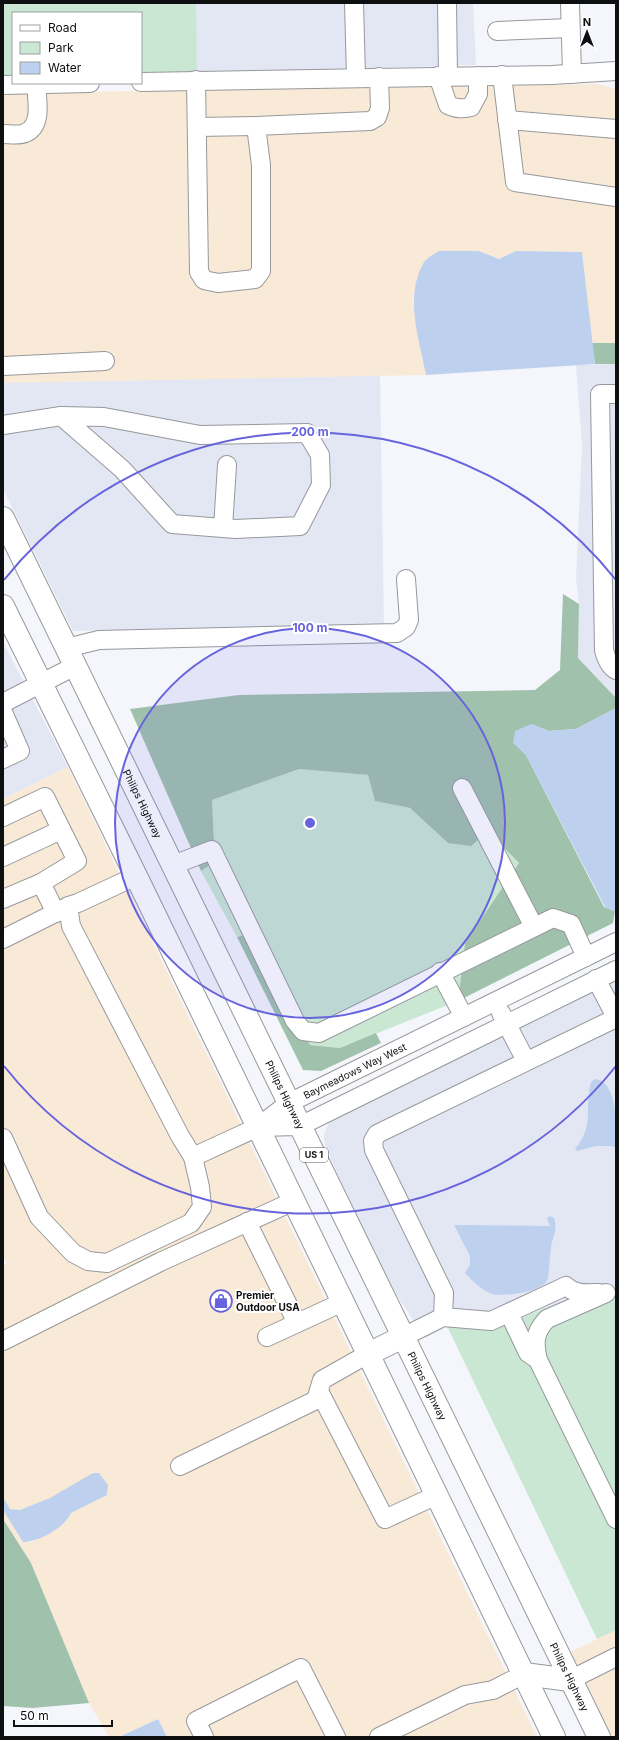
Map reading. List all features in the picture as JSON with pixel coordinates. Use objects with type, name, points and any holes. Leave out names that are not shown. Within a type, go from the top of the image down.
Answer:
[{"type":"main road","name":"Philips Highway","points":[[3,518],[599,1737]]},
{"type":"main road","points":[[3,606],[136,876],[554,1737]]},
{"type":"main road","points":[[368,1354],[403,1337]]},
{"type":"main road","points":[[524,1674],[570,1680]]},
{"type":"street","points":[[354,3],[356,78]]},
{"type":"street","points":[[447,3],[443,76],[448,105],[462,109],[471,107],[478,94],[478,76]]},
{"type":"street","points":[[570,3],[572,74]]},
{"type":"street","points":[[497,31],[570,28]]},
{"type":"street","points":[[142,82],[572,74],[616,71]]},
{"type":"street","points":[[502,75],[515,182],[616,196]]},
{"type":"street","points":[[197,127],[370,121],[377,117],[380,108],[379,77]]},
{"type":"street","points":[[196,80],[199,272],[204,280],[218,283],[256,279],[261,271],[261,164],[256,126]]},
{"type":"street","points":[[3,85],[36,84],[37,119],[32,129],[24,134],[3,134]]},
{"type":"street","points":[[508,120],[616,129]]},
{"type":"street","points":[[3,366],[105,361]]},
{"type":"street","points":[[616,394],[600,394],[608,435],[604,650],[607,660],[616,670]]},
{"type":"street","points":[[3,425],[61,416],[104,418],[200,435],[307,433],[320,455],[321,485],[300,526],[236,529],[172,524],[122,469],[61,416]]},
{"type":"street","points":[[223,528],[227,465]]},
{"type":"street","points":[[3,703],[41,684],[71,657],[99,640],[397,633],[406,627],[410,620],[406,579]]},
{"type":"street","points":[[3,712],[20,751],[3,759]]},
{"type":"street","points":[[462,788],[534,927]]},
{"type":"street","points":[[3,817],[45,797],[77,861],[41,883],[3,900]]},
{"type":"street","points":[[3,857],[61,830]]},
{"type":"street","points":[[172,865],[212,850],[295,1021],[303,1031],[319,1032],[553,918],[571,924],[586,957]]},
{"type":"street","points":[[3,939],[136,876]]},
{"type":"street","points":[[3,1138],[39,1217],[73,1253],[88,1261],[107,1263],[191,1223],[202,1207],[200,1187],[193,1157],[180,1136],[71,926],[62,910],[41,883]]},
{"type":"street","name":"Baymeadows Way West","points":[[258,1127],[289,1103],[616,942]]},
{"type":"street","points":[[193,1157],[258,1127],[300,1126],[616,970]]},
{"type":"street","points":[[440,972],[464,1017]]},
{"type":"street","points":[[443,1317],[444,1293],[374,1150],[373,1142],[377,1134],[616,1018],[596,979]]},
{"type":"street","points":[[495,1002],[526,1061]]},
{"type":"street","points":[[3,1341],[160,1262],[294,1201]]},
{"type":"street","points":[[247,1222],[297,1323]]},
{"type":"street","points":[[403,1337],[443,1317],[491,1321],[566,1286],[570,1291],[579,1293],[611,1293]]},
{"type":"street","points":[[611,1293],[547,1319],[536,1335],[535,1346],[538,1360],[616,1519]]},
{"type":"street","points":[[267,1337],[343,1302]]},
{"type":"street","points":[[509,1313],[528,1354],[538,1360]]},
{"type":"street","points":[[180,1466],[316,1400],[322,1380],[368,1354]]},
{"type":"street","points":[[319,1391],[385,1519],[437,1495]]},
{"type":"street","points":[[570,1680],[616,1657]]},
{"type":"street","points":[[204,1737],[196,1721],[301,1668],[336,1737]]},
{"type":"street","points":[[379,1737],[465,1695],[493,1690],[524,1674]]},
{"type":"shaded area","points":[[195,3],[473,3],[476,65],[197,73]]},
{"type":"shaded area","points":[[598,84],[616,89],[616,343],[592,343],[582,252],[516,251],[499,259],[479,251],[425,261],[417,281],[413,297],[417,330],[426,375],[3,383],[3,93]]},
{"type":"shaded area","points":[[616,364],[616,698],[578,658],[579,604],[576,578],[582,445],[576,365]]},
{"type":"shaded area","points":[[380,375],[384,626],[73,631],[3,489],[3,383]]},
{"type":"shaded area","points":[[3,642],[68,767],[3,799]]},
{"type":"shaded area","points":[[68,767],[537,1737],[167,1737],[158,1719],[119,1737],[109,1737],[89,1703],[31,1563],[3,1519],[3,1510],[23,1542],[31,1542],[54,1530],[68,1519],[70,1513],[50,1498],[20,1510],[10,1509],[3,1497],[3,1266],[7,1262],[3,1256],[3,799]]},
{"type":"shaded area","points":[[616,981],[616,1298],[570,1298],[500,1327],[447,1326],[425,1338],[378,1267],[326,1148],[324,1139],[325,1131],[331,1119],[338,1113]]},
{"type":"shaded area","points":[[616,1630],[616,1737],[609,1737],[568,1653]]},
{"type":"green space","points":[[3,3],[196,3],[197,73],[142,74],[142,12],[12,12],[12,75],[3,75]]},
{"type":"green space","points":[[592,343],[616,343],[616,364],[595,364]]},
{"type":"green space","points":[[563,594],[579,604],[578,658],[616,698],[616,708],[576,729],[549,731],[531,724],[514,743],[526,755],[604,907],[615,911],[613,923],[458,1001],[465,943],[519,863],[488,831],[471,846],[448,843],[410,808],[375,801],[368,775],[299,769],[212,800],[215,862],[201,871],[130,709],[239,695],[535,690],[560,670]]},
{"type":"green space","points":[[299,769],[368,775],[375,801],[410,808],[448,843],[488,831],[519,863],[465,943],[458,1001],[340,1048],[310,1045],[258,931],[237,937],[201,871],[215,862],[212,800]]},
{"type":"green space","points":[[258,931],[310,1045],[340,1048],[376,1033],[381,1043],[321,1071],[303,1070],[237,937]]},
{"type":"green space","points":[[570,1298],[616,1298],[616,1630],[597,1639],[447,1326],[500,1327]]},
{"type":"green space","points":[[3,1519],[31,1563],[89,1703],[33,1708],[3,1706]]},
{"type":"water","points":[[439,251],[479,251],[499,259],[516,251],[582,252],[595,364],[426,375],[415,318],[415,289],[418,275],[424,262]]},
{"type":"water","points":[[616,708],[615,911],[605,907],[526,755],[513,743],[515,731],[531,724],[549,731],[576,729]]},
{"type":"water","points":[[595,1079],[603,1082],[608,1088],[612,1097],[616,1118],[616,1147],[596,1146],[577,1151],[575,1149],[581,1141],[587,1124],[588,1100],[591,1082]]},
{"type":"water","points":[[550,1216],[554,1218],[555,1229],[551,1247],[548,1279],[543,1285],[521,1293],[497,1295],[492,1294],[480,1287],[465,1273],[470,1265],[470,1256],[454,1225],[550,1226],[547,1218]]},
{"type":"water","points":[[93,1473],[99,1473],[108,1485],[107,1495],[71,1513],[63,1524],[43,1537],[36,1540],[23,1542],[3,1510],[3,1497],[10,1509],[20,1510],[50,1498]]},
{"type":"water","points":[[158,1719],[167,1737],[119,1737]]},
{"type":"place","name":"Premier Outdoor USA","points":[[221,1301]]}]
